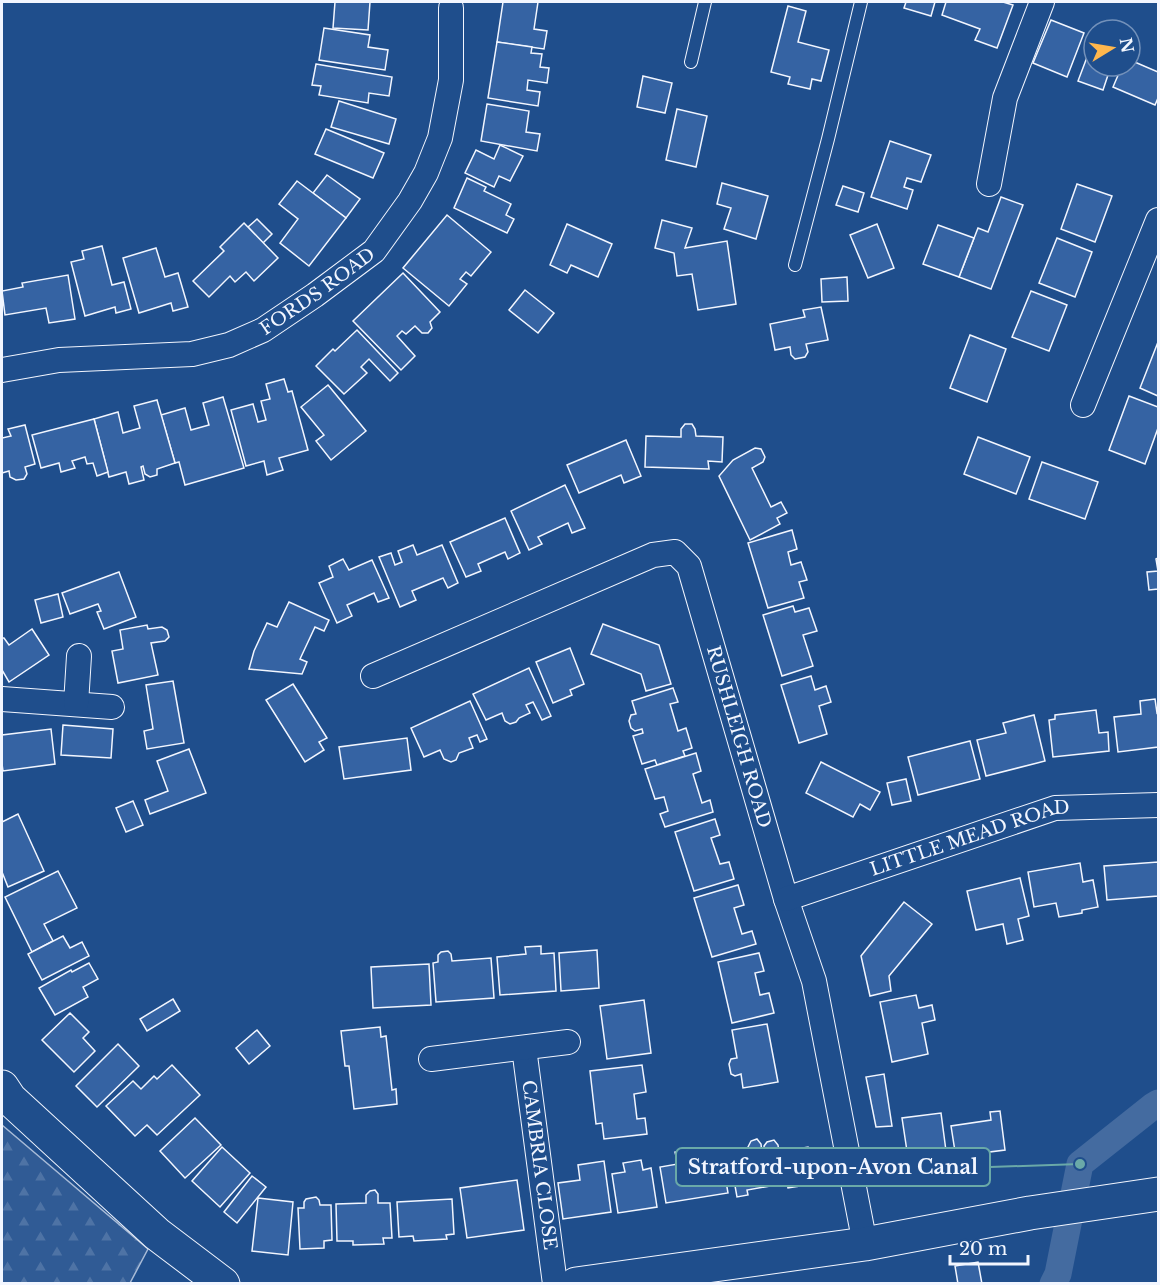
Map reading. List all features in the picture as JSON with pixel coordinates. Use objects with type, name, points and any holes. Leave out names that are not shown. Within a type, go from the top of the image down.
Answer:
[{"type":"street","points":[[989,184],[1005,98],[1042,2]]},
{"type":"street","name":"FORDS ROAD","points":[[2,370],[59,360],[192,354],[228,345],[263,330],[315,296],[374,251],[410,201],[426,173],[440,138],[451,80],[451,8]]},
{"type":"street","points":[[1083,405],[1158,220]]},
{"type":"street","name":"RUSHLEIGH ROAD","points":[[373,676],[652,555],[675,552],[689,566],[786,899],[814,981],[865,1244]]},
{"type":"street","points":[[76,704],[79,656]]},
{"type":"street","points":[[2,699],[112,707]]},
{"type":"street","name":"LITTLE MEAD ROAD","points":[[786,899],[1055,808],[1158,805]]},
{"type":"street","points":[[431,1059],[568,1042]]},
{"type":"street","name":"CAMBRIA CLOSE","points":[[524,1048],[555,1284]]},
{"type":"street","points":[[2,1087],[10,1099],[157,1234],[223,1284]]},
{"type":"street","points":[[576,1284],[865,1244],[1030,1213],[1158,1194]]},
{"type":"lane","points":[[691,62],[705,2]]},
{"type":"lane","points":[[795,265],[826,149],[861,2]]},
{"type":"green space","points":[[2,1125],[148,1249],[130,1283],[2,1283]]},
{"type":"building","points":[[335,2],[370,2],[368,30],[333,28]]},
{"type":"building","points":[[503,2],[538,2],[534,29],[547,31],[544,49],[497,42]]},
{"type":"building","points":[[906,2],[935,2],[931,16],[904,8]]},
{"type":"building","points":[[946,2],[1003,2],[1013,5],[997,48],[975,40],[980,29],[942,15]]},
{"type":"building","points":[[788,6],[806,11],[798,42],[829,50],[821,81],[812,79],[810,89],[788,84],[790,77],[771,72]]},
{"type":"building","points":[[1051,20],[1082,32],[1082,38],[1067,77],[1033,63]]},
{"type":"building","points":[[324,28],[370,35],[368,47],[388,50],[385,70],[319,60]]},
{"type":"building","points":[[497,42],[532,47],[531,53],[542,54],[540,67],[549,68],[547,83],[528,80],[527,90],[540,92],[538,106],[488,98]]},
{"type":"building","points":[[316,64],[392,77],[389,96],[369,93],[368,103],[319,95],[321,86],[312,85]]},
{"type":"building","points":[[1142,65],[1158,72],[1158,98],[1155,105],[1113,87],[1117,78],[1142,78]]},
{"type":"building","points":[[1082,70],[1082,78],[1107,78],[1103,90],[1078,81]]},
{"type":"building","points":[[643,76],[672,83],[665,113],[637,107]]},
{"type":"building","points":[[339,101],[396,119],[389,144],[331,127]]},
{"type":"building","points":[[487,104],[529,111],[526,132],[540,134],[537,151],[481,141]]},
{"type":"building","points":[[677,109],[707,116],[696,167],[666,160]]},
{"type":"building","points":[[326,129],[384,153],[373,178],[315,154]]},
{"type":"building","points":[[890,141],[931,155],[921,182],[907,178],[904,187],[913,190],[907,209],[871,197]]},
{"type":"building","points":[[500,145],[523,156],[510,181],[499,176],[494,187],[465,173],[476,150],[494,159]]},
{"type":"building","points":[[327,175],[360,199],[346,218],[313,193]]},
{"type":"building","points":[[467,178],[486,187],[484,191],[511,204],[506,215],[514,219],[507,233],[454,208]]},
{"type":"building","points":[[297,181],[346,218],[309,266],[280,243],[298,219],[279,204]]},
{"type":"building","points":[[722,183],[768,196],[756,239],[724,229],[731,208],[717,204]]},
{"type":"building","points":[[1077,184],[1112,196],[1095,242],[1061,229]]},
{"type":"building","points":[[843,186],[864,193],[858,212],[836,205]]},
{"type":"building","points":[[1001,197],[1023,205],[991,289],[959,277],[978,228],[988,232]]},
{"type":"building","points":[[447,215],[491,252],[471,276],[466,272],[460,279],[467,284],[449,306],[403,268]]},
{"type":"building","points":[[257,219],[272,234],[263,243],[248,227]]},
{"type":"building","points":[[662,220],[692,228],[685,248],[727,241],[736,304],[698,310],[692,274],[677,276],[674,253],[655,248]]},
{"type":"building","points":[[244,223],[278,258],[254,281],[246,272],[235,282],[230,276],[209,297],[193,281],[224,251],[220,247]]},
{"type":"building","points":[[567,224],[612,244],[598,277],[571,265],[567,273],[550,265]]},
{"type":"building","points":[[877,224],[894,268],[868,278],[850,235]]},
{"type":"building","points":[[938,225],[974,238],[959,277],[923,264]]},
{"type":"building","points":[[1057,238],[1092,252],[1075,297],[1039,283]]},
{"type":"building","points":[[102,246],[112,285],[124,282],[131,309],[116,313],[115,307],[85,316],[71,262],[84,259],[82,251]]},
{"type":"building","points":[[156,248],[165,277],[178,273],[188,307],[173,311],[171,303],[139,313],[123,258]]},
{"type":"building","points":[[403,273],[440,312],[430,322],[432,328],[428,333],[422,333],[415,326],[406,334],[402,331],[397,336],[415,356],[401,370],[353,321]]},
{"type":"building","points":[[68,275],[75,319],[49,323],[46,308],[5,315],[2,291],[23,287],[22,283]]},
{"type":"building","points":[[847,277],[848,301],[822,302],[821,279]]},
{"type":"building","points":[[525,290],[554,313],[538,333],[509,310]]},
{"type":"building","points":[[1031,291],[1067,305],[1049,351],[1012,337]]},
{"type":"building","points":[[821,307],[828,340],[806,344],[808,352],[805,357],[795,359],[791,355],[790,347],[775,350],[770,324],[805,317],[803,310]]},
{"type":"building","points":[[357,330],[398,373],[390,381],[369,359],[361,367],[367,373],[344,394],[316,366]]},
{"type":"building","points":[[970,335],[1006,349],[987,402],[950,388]]},
{"type":"building","points":[[1158,342],[1158,396],[1140,388]]},
{"type":"building","points":[[284,379],[288,392],[292,391],[308,450],[279,458],[283,470],[267,475],[264,461],[246,466],[231,410],[253,404],[258,422],[266,420],[261,401],[270,399],[266,384]]},
{"type":"building","points":[[328,385],[366,431],[331,460],[316,441],[324,435],[301,407]]},
{"type":"building","points":[[1129,396],[1158,407],[1158,428],[1145,464],[1109,450]]},
{"type":"building","points":[[223,397],[244,468],[185,485],[179,462],[175,463],[161,415],[185,408],[191,430],[209,425],[203,403]]},
{"type":"building","points":[[157,400],[175,463],[157,469],[157,475],[150,477],[145,474],[143,466],[141,467],[144,480],[129,484],[126,472],[109,477],[94,419],[118,412],[123,433],[140,428],[134,406]]},
{"type":"building","points":[[94,419],[108,472],[97,476],[93,463],[87,464],[85,457],[72,461],[75,468],[61,472],[59,463],[41,468],[32,435]]},
{"type":"building","points":[[685,424],[692,424],[696,436],[723,437],[722,462],[708,461],[709,469],[645,467],[646,436],[681,437],[681,429]]},
{"type":"building","points":[[25,425],[35,464],[25,467],[27,474],[24,479],[16,480],[10,477],[9,471],[2,473],[2,438],[11,436],[8,429]]},
{"type":"building","points":[[978,437],[1030,457],[1016,494],[964,474]]},
{"type":"building","points":[[626,440],[641,476],[624,483],[621,475],[579,493],[567,465]]},
{"type":"building","points":[[755,448],[761,449],[765,457],[763,462],[752,468],[771,507],[781,502],[787,513],[777,518],[780,524],[750,540],[719,476],[733,460]]},
{"type":"building","points":[[1042,462],[1098,482],[1085,519],[1029,499]]},
{"type":"building","points":[[565,485],[585,528],[572,533],[568,523],[538,537],[542,544],[529,550],[511,511]]},
{"type":"building","points":[[505,518],[520,553],[508,559],[505,552],[478,564],[481,571],[466,577],[450,542]]},
{"type":"building","points":[[792,530],[797,549],[788,552],[791,565],[801,562],[807,580],[799,582],[804,598],[768,608],[748,543]]},
{"type":"building","points":[[413,545],[417,555],[442,545],[458,583],[448,588],[443,578],[412,591],[416,600],[400,607],[379,557],[391,553],[395,565],[402,562],[398,551]]},
{"type":"building","points":[[343,559],[349,570],[372,560],[389,598],[378,602],[374,593],[347,605],[352,616],[337,623],[319,583],[333,577],[329,566]]},
{"type":"building","points":[[1158,571],[1158,589],[1149,590],[1147,572]]},
{"type":"building","points":[[119,572],[136,617],[104,629],[97,612],[101,611],[98,604],[70,614],[62,593]]},
{"type":"building","points":[[58,594],[63,617],[41,623],[35,600]]},
{"type":"building","points":[[289,602],[329,620],[324,631],[315,627],[300,659],[307,662],[302,674],[249,669],[254,651],[267,623],[277,627]]},
{"type":"building","points":[[793,606],[795,612],[809,608],[817,631],[803,635],[813,666],[782,676],[763,615]]},
{"type":"building","points":[[603,624],[659,645],[671,684],[646,691],[641,674],[591,654]]},
{"type":"building","points":[[147,625],[148,629],[162,627],[167,630],[169,637],[165,641],[151,643],[158,675],[118,683],[112,651],[123,649],[120,630]]},
{"type":"building","points":[[32,629],[49,655],[9,682],[2,670],[2,638],[9,645]]},
{"type":"building","points":[[570,648],[584,684],[570,690],[572,695],[553,703],[536,662]]},
{"type":"building","points":[[529,668],[551,716],[542,720],[533,702],[526,705],[530,713],[516,722],[510,724],[505,721],[502,713],[486,720],[473,694]]},
{"type":"building","points":[[811,676],[815,690],[826,686],[831,702],[819,706],[827,734],[799,743],[781,685]]},
{"type":"building","points":[[173,681],[184,743],[147,749],[144,731],[153,729],[146,685]]},
{"type":"building","points":[[293,684],[327,738],[319,742],[324,750],[305,762],[266,700]]},
{"type":"building","points":[[673,688],[678,702],[670,704],[678,731],[686,728],[692,748],[683,751],[685,756],[657,765],[655,760],[642,764],[633,736],[643,733],[642,729],[635,731],[631,728],[629,721],[631,715],[636,714],[632,701]]},
{"type":"building","points":[[1155,699],[1158,712],[1158,747],[1118,752],[1114,717],[1141,714],[1140,701]]},
{"type":"building","points":[[470,701],[487,739],[480,742],[477,735],[469,738],[473,748],[459,753],[456,760],[451,762],[444,759],[440,750],[424,757],[411,728]]},
{"type":"building","points":[[1096,710],[1099,733],[1108,732],[1109,751],[1053,757],[1049,720],[1055,719],[1055,715]]},
{"type":"building","points":[[1034,715],[1045,761],[986,776],[977,740],[1006,733],[1003,723]]},
{"type":"building","points":[[63,725],[113,729],[111,758],[61,755]]},
{"type":"building","points":[[51,729],[55,764],[3,771],[2,735]]},
{"type":"building","points":[[407,738],[411,770],[344,779],[339,747]]},
{"type":"building","points":[[970,741],[980,779],[918,795],[908,757]]},
{"type":"building","points":[[189,749],[206,793],[150,814],[145,800],[168,791],[157,761]]},
{"type":"building","points":[[696,753],[701,771],[693,774],[702,803],[710,800],[713,812],[665,827],[660,814],[668,811],[664,797],[655,799],[645,769]]},
{"type":"building","points":[[821,762],[880,792],[870,810],[860,804],[853,817],[806,793]]},
{"type":"building","points":[[906,779],[911,801],[892,805],[887,783]]},
{"type":"building","points":[[133,801],[143,825],[126,832],[116,808]]},
{"type":"building","points":[[18,814],[44,871],[8,887],[2,872],[2,822]]},
{"type":"building","points":[[715,819],[720,835],[711,838],[720,864],[729,862],[734,879],[694,891],[675,832]]},
{"type":"building","points":[[1158,862],[1158,896],[1107,900],[1104,866]]},
{"type":"building","points":[[1080,863],[1083,882],[1093,880],[1098,907],[1082,910],[1082,913],[1059,917],[1056,903],[1034,907],[1028,872]]},
{"type":"building","points":[[58,871],[77,908],[44,924],[53,941],[32,952],[5,897]]},
{"type":"building","points":[[1020,878],[1029,916],[1018,919],[1023,940],[1007,944],[1003,924],[976,930],[967,891]]},
{"type":"building","points":[[738,885],[744,905],[734,908],[742,934],[752,931],[756,944],[712,957],[694,898]]},
{"type":"building","points":[[904,902],[932,924],[889,976],[891,991],[870,996],[861,956]]},
{"type":"building","points":[[63,936],[70,948],[82,942],[89,956],[42,980],[28,954]]},
{"type":"building","points":[[541,946],[541,954],[554,953],[556,991],[500,995],[497,957],[526,954],[525,947]]},
{"type":"building","points":[[597,950],[599,988],[561,991],[559,953]]},
{"type":"building","points":[[448,951],[452,961],[491,958],[494,998],[436,1002],[433,963],[438,962],[438,955],[441,952]]},
{"type":"building","points":[[759,953],[764,971],[755,973],[760,995],[769,993],[774,1013],[732,1023],[718,962]]},
{"type":"building","points":[[89,963],[98,979],[83,987],[88,997],[55,1015],[39,988]]},
{"type":"building","points":[[429,964],[431,1005],[373,1008],[371,967]]},
{"type":"building","points":[[916,995],[919,1008],[932,1005],[935,1020],[922,1023],[928,1054],[892,1062],[880,1002]]},
{"type":"building","points":[[173,999],[180,1011],[147,1031],[140,1019]]},
{"type":"building","points":[[644,1000],[651,1053],[607,1059],[600,1006]]},
{"type":"building","points":[[70,1013],[89,1032],[83,1038],[95,1051],[74,1072],[42,1040]]},
{"type":"building","points":[[767,1024],[778,1082],[743,1088],[741,1074],[735,1076],[731,1074],[729,1064],[731,1059],[737,1058],[732,1030]]},
{"type":"building","points":[[380,1027],[381,1037],[386,1036],[392,1090],[396,1089],[397,1104],[354,1109],[349,1066],[345,1066],[341,1031]]},
{"type":"building","points":[[257,1030],[270,1046],[249,1064],[236,1048]]},
{"type":"building","points":[[118,1044],[139,1066],[97,1107],[76,1086]]},
{"type":"building","points":[[172,1065],[200,1095],[157,1135],[147,1125],[135,1136],[106,1106],[133,1081],[141,1089],[154,1076],[157,1079]]},
{"type":"building","points":[[642,1065],[646,1092],[634,1094],[637,1119],[645,1118],[647,1134],[604,1139],[602,1123],[596,1124],[590,1071]]},
{"type":"building","points":[[884,1074],[892,1126],[876,1127],[866,1077]]},
{"type":"building","points":[[1000,1111],[1005,1150],[966,1155],[967,1162],[957,1164],[951,1126],[991,1120],[990,1112]]},
{"type":"building","points":[[941,1113],[948,1166],[910,1171],[902,1118]]},
{"type":"building","points":[[195,1118],[221,1145],[185,1178],[160,1151]]},
{"type":"building","points":[[757,1139],[761,1144],[762,1153],[765,1153],[764,1146],[767,1142],[774,1140],[779,1152],[808,1147],[811,1167],[798,1169],[801,1186],[788,1188],[787,1183],[747,1190],[748,1195],[737,1197],[730,1158],[750,1154],[748,1147],[751,1141]]},
{"type":"building","points":[[222,1147],[250,1173],[220,1207],[192,1181]]},
{"type":"building","points":[[703,1148],[705,1161],[722,1158],[728,1193],[666,1203],[660,1167],[678,1164],[675,1152]]},
{"type":"building","points":[[641,1160],[643,1170],[651,1168],[657,1207],[618,1213],[612,1174],[625,1172],[623,1163]]},
{"type":"building","points":[[604,1161],[611,1212],[563,1219],[558,1183],[580,1180],[578,1165]]},
{"type":"building","points":[[252,1176],[266,1187],[237,1223],[224,1212]]},
{"type":"building","points":[[517,1180],[524,1230],[467,1238],[460,1188]]},
{"type":"building","points":[[375,1190],[378,1194],[378,1203],[390,1203],[392,1238],[383,1238],[384,1244],[353,1245],[353,1241],[337,1241],[336,1204],[366,1203],[366,1195]]},
{"type":"building","points":[[316,1197],[320,1205],[331,1205],[332,1240],[324,1241],[324,1248],[300,1249],[298,1208],[304,1208],[306,1199]]},
{"type":"building","points":[[258,1198],[293,1202],[288,1255],[252,1251]]},
{"type":"building","points":[[452,1199],[454,1234],[446,1235],[447,1239],[414,1241],[413,1236],[399,1237],[397,1202]]},
{"type":"building","points":[[978,1262],[982,1284],[958,1284],[955,1266]]},
{"type":"waterway","points":[[1053,1284],[1058,1274],[1080,1164],[1158,1103]]},
{"type":"place","name":"Stratford-upon-Avon Canal","points":[[1080,1164]]}]
